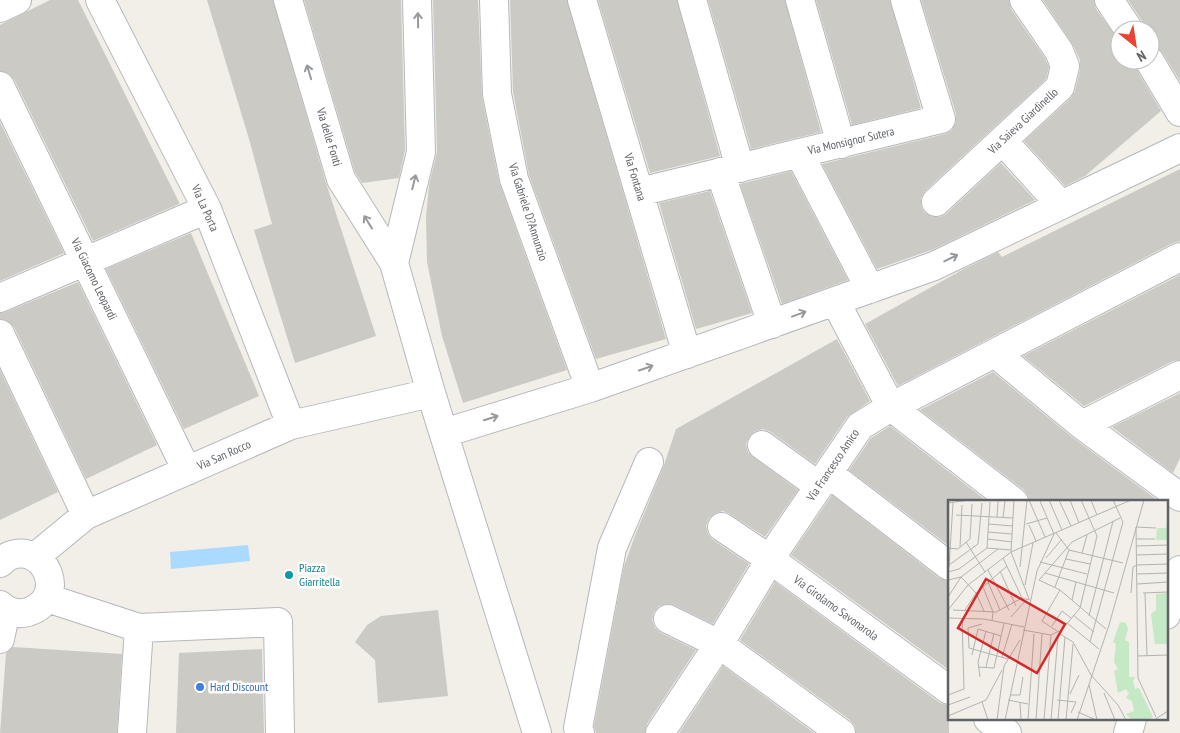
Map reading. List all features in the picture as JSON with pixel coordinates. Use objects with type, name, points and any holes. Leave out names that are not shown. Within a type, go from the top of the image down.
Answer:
[{"type":"street","points":[[0,8],[17,0]]},
{"type":"street","name":"Via La Porta","points":[[100,0],[208,209],[292,424]]},
{"type":"street","name":"Via delle Fonti","points":[[288,0],[342,179],[394,263]]},
{"type":"street","points":[[418,0],[421,152],[394,263],[431,393],[537,733]]},
{"type":"street","name":"Via Gabriele D?Annunzio","points":[[494,0],[497,94],[514,179],[590,388]]},
{"type":"street","name":"Via Fontana","points":[[582,0],[688,354]]},
{"type":"street","points":[[692,0],[730,170],[772,324]]},
{"type":"street","points":[[800,0],[841,144]]},
{"type":"street","name":"Via Monsignor Sutera","points":[[639,192],[940,119],[904,0]]},
{"type":"street","name":"Via Saieva Giardinello","points":[[936,202],[1060,87],[1065,66],[1059,51],[1024,0]]},
{"type":"street","points":[[1108,0],[1122,20]]},
{"type":"street","points":[[1155,70],[1180,112]]},
{"type":"street","name":"Via Giacomo Leopardi","points":[[0,86],[188,471]]},
{"type":"street","points":[[1003,141],[1060,204]]},
{"type":"street","points":[[444,433],[590,388],[934,266],[1180,148]]},
{"type":"street","points":[[799,153],[870,289]]},
{"type":"street","points":[[0,298],[208,209]]},
{"type":"street","name":"Via Francesco Amico","points":[[660,733],[860,426],[890,407],[996,354],[1180,257]]},
{"type":"street","points":[[835,301],[890,407],[1011,500]]},
{"type":"street","points":[[0,334],[86,515]]},
{"type":"street","points":[[996,354],[1082,425],[1180,497]]},
{"type":"street","points":[[1082,425],[1180,375]]},
{"type":"street","name":"Via San Rocco","points":[[35,557],[86,515],[292,424],[431,393]]},
{"type":"street","points":[[762,444],[824,479],[948,565]]},
{"type":"street","points":[[580,733],[578,728],[612,548],[649,462]]},
{"type":"street","name":"Via Girolamo Savonarola","points":[[722,527],[771,560],[948,689]]},
{"type":"street","points":[[0,563],[10,556],[22,554],[35,557],[46,568],[51,583],[47,598],[36,609],[22,614],[3,608],[0,639]]},
{"type":"street","points":[[1168,609],[1180,570]]},
{"type":"street","points":[[47,598],[139,628],[278,622],[280,733]]},
{"type":"street","points":[[668,619],[718,644],[841,733]]},
{"type":"street","points":[[132,733],[139,628]]},
{"type":"street","points":[[989,720],[1007,733]]},
{"type":"street","points":[[1128,733],[1132,720]]},
{"type":"water","points":[[248,545],[250,561],[171,569],[170,552]]},
{"type":"building","points":[[50,0],[78,0],[179,202],[179,204],[93,241],[14,79],[8,73],[0,71],[0,25]]},
{"type":"building","points":[[207,0],[273,0],[326,183],[376,336],[295,363],[254,230],[272,224],[249,139]]},
{"type":"building","points":[[304,0],[401,0],[405,150],[399,178],[362,183],[355,172]]},
{"type":"building","points":[[433,0],[478,0],[482,97],[499,182],[567,370],[463,403],[442,336],[427,262],[426,217],[429,185],[437,152]]},
{"type":"building","points":[[510,0],[567,0],[666,339],[596,359],[529,175],[513,92]]},
{"type":"building","points":[[598,0],[677,0],[720,156],[650,173]]},
{"type":"building","points":[[708,0],[785,0],[821,132],[751,149]]},
{"type":"building","points":[[816,0],[890,0],[921,108],[852,125]]},
{"type":"building","points":[[921,0],[1009,0],[1011,9],[1045,58],[1049,67],[1046,79],[925,191],[921,198],[921,206],[924,212],[932,217],[940,217],[946,214],[1001,163],[1035,200],[934,249],[877,269],[822,164],[945,134],[952,130],[956,122],[956,114]]},
{"type":"building","points":[[1043,0],[1094,0],[1096,9],[1110,28],[1110,70],[1137,70],[1161,111],[1085,176],[1065,186],[1024,141],[1071,98],[1075,91],[1080,70],[1080,60],[1073,45]]},
{"type":"building","points":[[1128,0],[1180,0],[1180,81],[1160,50],[1160,20],[1141,20]]},
{"type":"building","points":[[0,122],[64,253],[0,281]]},
{"type":"building","points":[[1180,169],[1180,241],[898,386],[865,324],[998,252],[1002,257]]},
{"type":"building","points":[[791,171],[848,280],[782,304],[740,184]]},
{"type":"building","points":[[710,191],[752,313],[696,329],[659,203]]},
{"type":"building","points":[[191,233],[259,396],[184,429],[106,269]]},
{"type":"building","points":[[1180,275],[1180,360],[1173,361],[1084,406],[1023,356]]},
{"type":"building","points":[[78,282],[157,445],[86,479],[14,327],[8,321],[0,319],[0,313]]},
{"type":"building","points":[[837,339],[870,401],[847,417],[815,464],[771,432],[763,429],[755,431],[750,436],[746,444],[748,452],[798,490],[765,537],[723,511],[709,518],[706,526],[708,534],[713,540],[749,564],[713,624],[674,605],[666,604],[659,606],[654,612],[652,620],[655,628],[661,633],[696,650],[647,724],[645,733],[596,733],[594,726],[624,566],[663,468],[676,429]]},
{"type":"building","points":[[0,370],[58,492],[0,520]]},
{"type":"building","points":[[993,372],[1072,437],[1157,500],[1029,500],[1024,490],[920,410]]},
{"type":"building","points":[[1180,393],[1180,458],[1173,473],[1112,427]]},
{"type":"building","points":[[890,426],[985,500],[948,500],[948,545],[849,470],[871,438]]},
{"type":"building","points":[[832,495],[939,578],[948,581],[948,669],[791,555]]},
{"type":"building","points":[[775,582],[940,703],[948,705],[949,733],[856,733],[855,726],[850,720],[740,640]]},
{"type":"building","points":[[438,610],[448,696],[378,703],[375,660],[355,642],[367,625],[381,616]]},
{"type":"building","points":[[13,647],[122,654],[117,733],[0,733],[6,653]]},
{"type":"building","points":[[262,649],[264,733],[176,733],[179,653]]},
{"type":"building","points":[[723,666],[814,733],[679,733]]},
{"type":"place","name":"Piazza Giarritella","points":[[289,575]]},
{"type":"place","name":"Hard Discount","points":[[200,687]]}]
